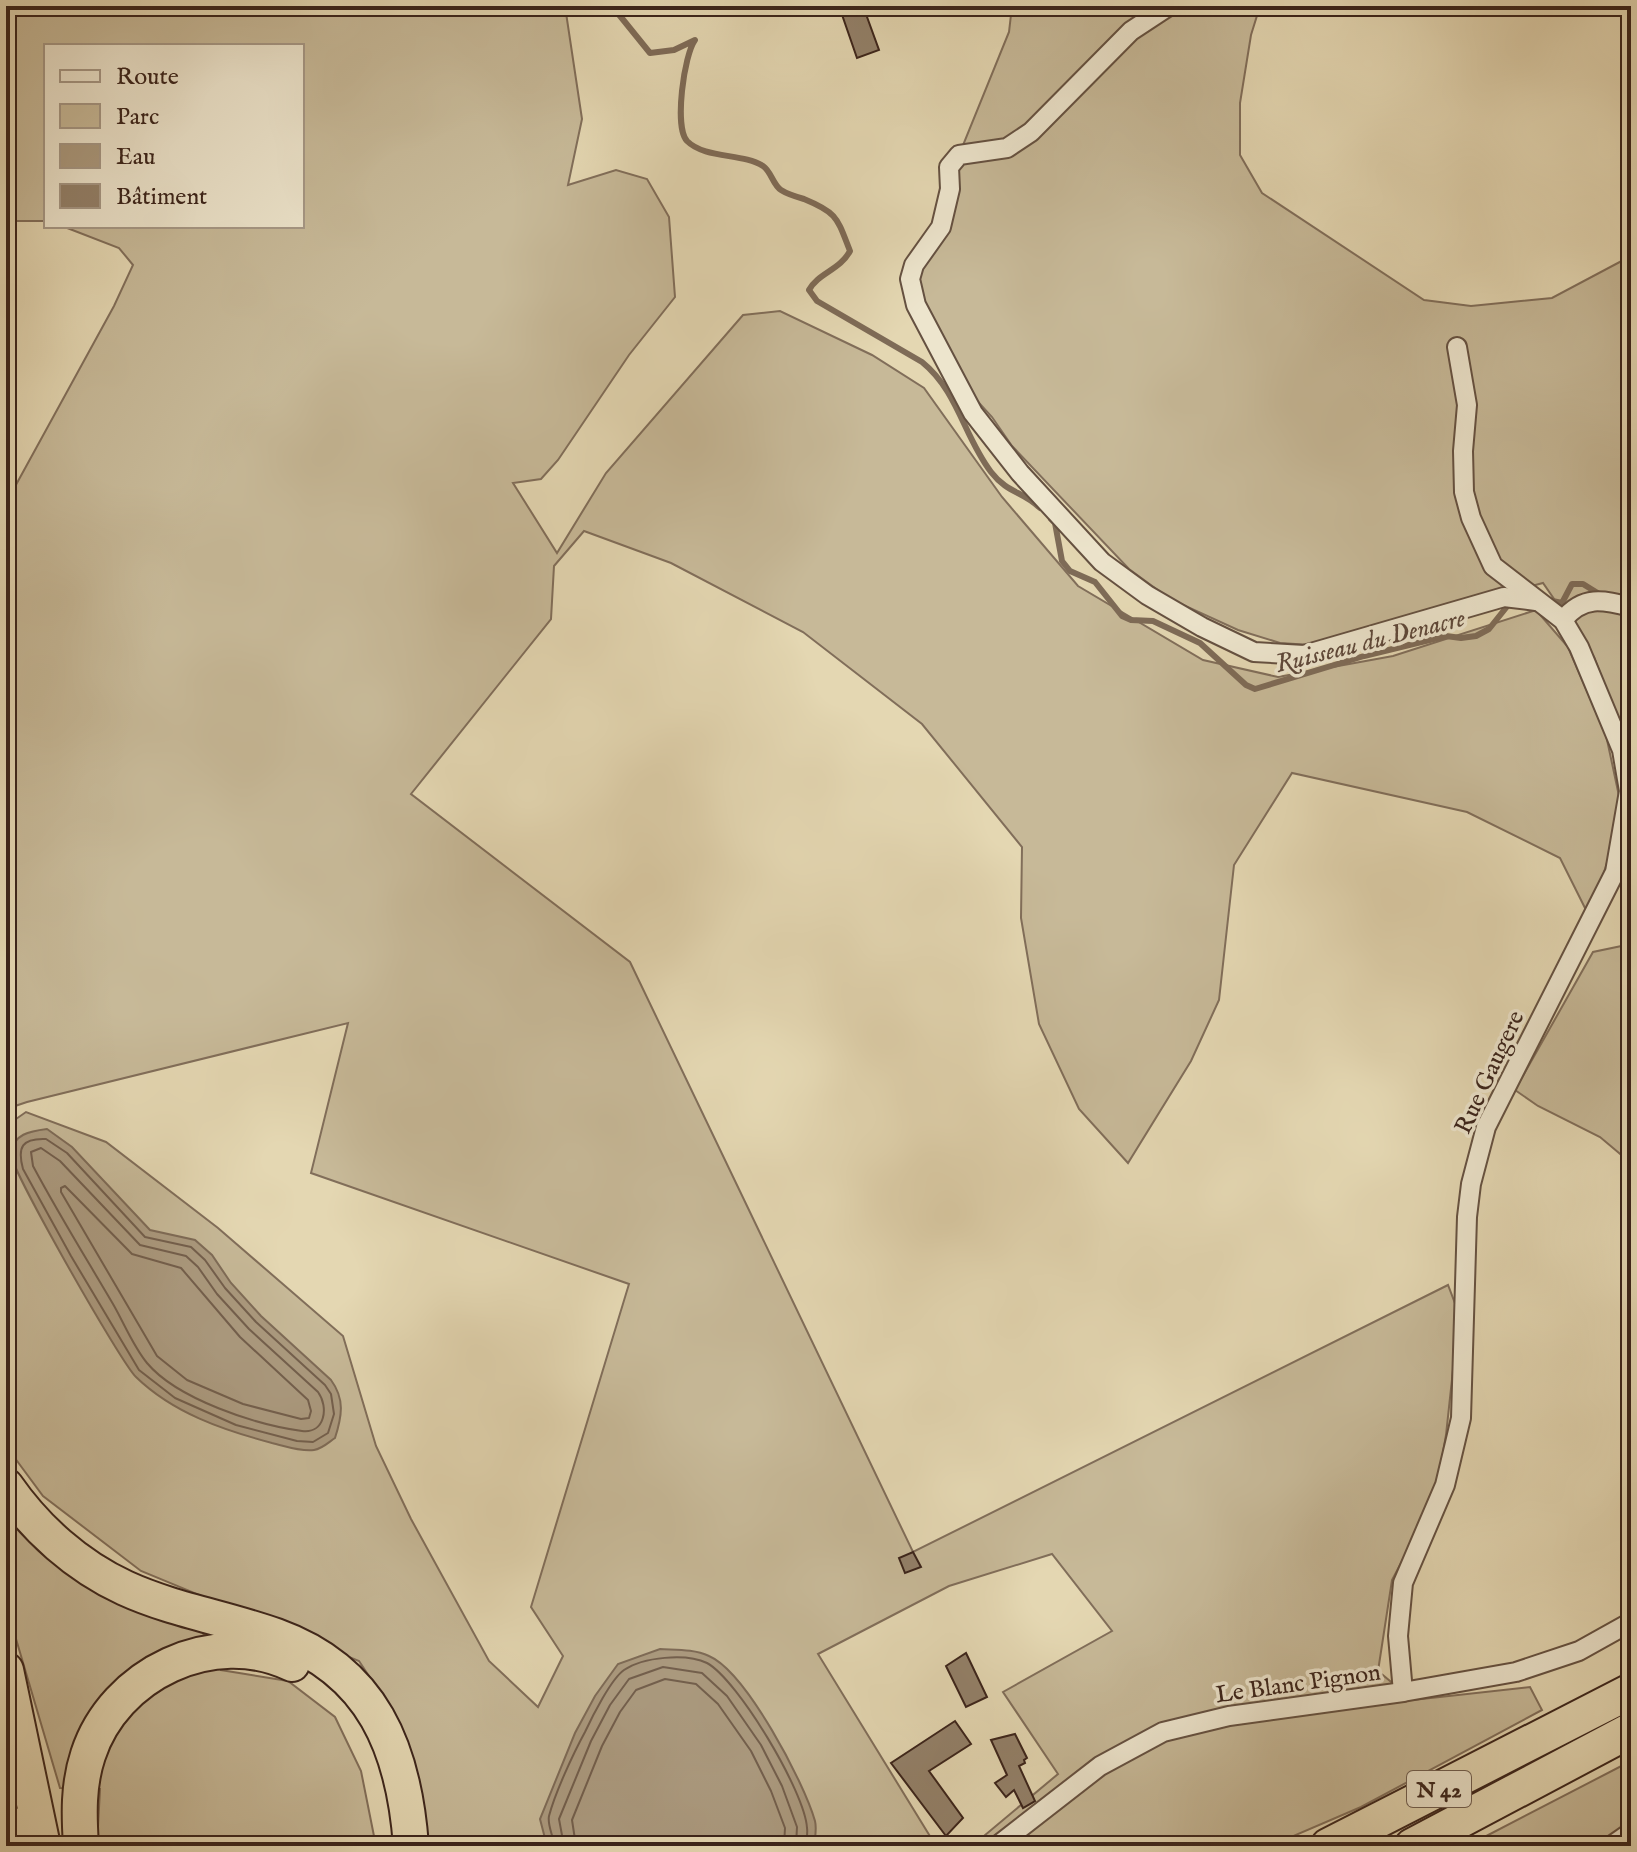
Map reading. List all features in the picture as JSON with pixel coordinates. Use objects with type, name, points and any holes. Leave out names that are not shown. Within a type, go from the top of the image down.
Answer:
[{"type":"highway","points":[[6,1486],[52,1540],[107,1579],[153,1599],[289,1641],[317,1655],[345,1675],[367,1699],[391,1745],[405,1791],[411,1846]]},
{"type":"highway","points":[[81,1846],[81,1782],[88,1754],[105,1718],[135,1686],[157,1670],[184,1659],[223,1652],[249,1652],[286,1661],[324,1683],[344,1702],[376,1753],[388,1794],[394,1846]]},
{"type":"highway","points":[[6,1670],[43,1846]]},
{"type":"highway","points":[[1551,1731],[1631,1684]]},
{"type":"highway","name":"N 42","points":[[1328,1846],[1631,1691]]},
{"type":"highway","name":"N 42","points":[[1412,1846],[1631,1732]]},
{"type":"highway","points":[[6,1821],[10,1846]]},
{"type":"street","points":[[1169,6],[1131,31],[1031,132],[1007,148],[959,155],[949,167],[950,189],[941,227],[914,265],[910,279],[916,305],[973,413],[1020,473],[1102,562],[1147,595],[1254,652],[1304,655],[1504,597],[1537,601]]},
{"type":"street","name":"Rue Gaugere","points":[[1403,1692],[1398,1636],[1403,1583],[1445,1485],[1461,1418],[1467,1217],[1478,1154],[1486,1127],[1615,872],[1629,791],[1622,750],[1579,647],[1563,620],[1493,566],[1471,518],[1464,492],[1463,451],[1467,405],[1457,347]]},
{"type":"street","points":[[1563,620],[1577,605],[1602,600],[1631,607]]},
{"type":"street","name":"Le Blanc Pignon","points":[[997,1846],[1100,1766],[1163,1732],[1229,1716],[1403,1692],[1504,1674],[1552,1662],[1579,1651],[1631,1622]]},
{"type":"street","points":[[1611,1846],[1631,1832]]},
{"type":"green space","points":[[6,6],[565,6],[582,119],[568,185],[616,170],[647,179],[669,217],[675,297],[629,355],[558,460],[541,479],[513,483],[557,553],[606,473],[743,315],[780,311],[872,355],[924,388],[1002,497],[1078,586],[1203,660],[1278,677],[1393,656],[1536,610],[1568,647],[1606,735],[1619,796],[1616,833],[1599,889],[1587,912],[1560,858],[1467,812],[1292,773],[1234,865],[1219,1000],[1191,1061],[1128,1163],[1079,1109],[1039,1024],[1021,918],[1022,847],[922,724],[803,632],[671,563],[584,531],[554,566],[551,619],[411,794],[630,962],[913,1552],[1448,1285],[1459,1314],[1446,1435],[1435,1499],[1392,1580],[1378,1671],[1413,1700],[1530,1687],[1542,1710],[1361,1807],[1270,1846],[972,1846],[1058,1774],[1003,1692],[1112,1631],[1052,1554],[949,1586],[818,1654],[936,1846],[427,1846],[419,1788],[398,1720],[359,1661],[141,1571],[43,1496],[6,1446],[6,1126],[26,1112],[106,1142],[218,1228],[343,1336],[376,1446],[411,1519],[489,1661],[538,1707],[563,1656],[531,1607],[629,1284],[311,1173],[348,1023],[6,1109],[6,503],[114,306],[133,265],[119,248],[67,228],[304,228],[304,44],[44,44],[44,221],[6,221]]},
{"type":"green space","points":[[1012,6],[1260,6],[1251,35],[1240,103],[1240,155],[1262,193],[1424,300],[1471,306],[1552,298],[1631,256],[1631,765],[1620,725],[1594,657],[1543,583],[1311,645],[1280,643],[1238,630],[1170,599],[1129,569],[1012,446],[992,417],[950,371],[935,344],[914,265],[941,227],[959,155],[1009,32]]},
{"type":"green space","points":[[1631,944],[1631,1163],[1600,1137],[1538,1106],[1515,1090],[1593,952]]},
{"type":"green space","points":[[6,1504],[202,1631],[221,1670],[288,1681],[335,1717],[361,1771],[376,1846],[97,1846],[100,1789],[60,1788],[6,1605]]},
{"type":"green space","points":[[1631,1761],[1631,1846],[1467,1846]]},
{"type":"water","points":[[47,1129],[72,1147],[150,1230],[195,1240],[212,1255],[231,1283],[261,1316],[331,1380],[339,1394],[341,1408],[335,1438],[320,1448],[309,1450],[254,1438],[182,1410],[150,1390],[136,1377],[68,1266],[15,1167],[11,1154],[15,1142],[29,1133]]},
{"type":"water","points":[[660,1649],[691,1651],[709,1656],[740,1683],[772,1730],[809,1803],[815,1821],[814,1846],[547,1846],[540,1819],[575,1733],[595,1696],[618,1664]]},
{"type":"building","points":[[839,6],[863,6],[879,50],[857,58]]},
{"type":"building","points":[[913,1552],[921,1567],[905,1573],[899,1558]]},
{"type":"building","points":[[966,1653],[987,1697],[966,1707],[946,1666]]},
{"type":"building","points":[[955,1721],[971,1744],[929,1771],[963,1818],[946,1836],[891,1763]]},
{"type":"building","points":[[1015,1734],[1027,1758],[1019,1766],[1035,1801],[1023,1808],[1014,1790],[1006,1797],[995,1783],[1007,1775],[991,1740]]},
{"type":"waterway","name":"Ruisseau du Denacre","points":[[612,6],[650,53],[674,50],[695,40],[687,60],[682,91],[681,121],[687,141],[704,151],[763,166],[781,190],[815,204],[835,218],[850,251],[841,263],[818,279],[809,290],[817,301],[922,362],[953,400],[991,472],[1003,485],[1040,508]]},
{"type":"waterway","name":"Ruisseau du Denacre","points":[[1051,519],[1055,523],[1062,561],[1070,571],[1095,582],[1122,616],[1131,620],[1153,621],[1200,643],[1246,685],[1255,689],[1364,656],[1446,636],[1476,636],[1489,629],[1509,604]]},
{"type":"waterway","name":"Ruisseau du Denacre","points":[[1543,599],[1562,603],[1572,584],[1583,584],[1604,597]]}]
